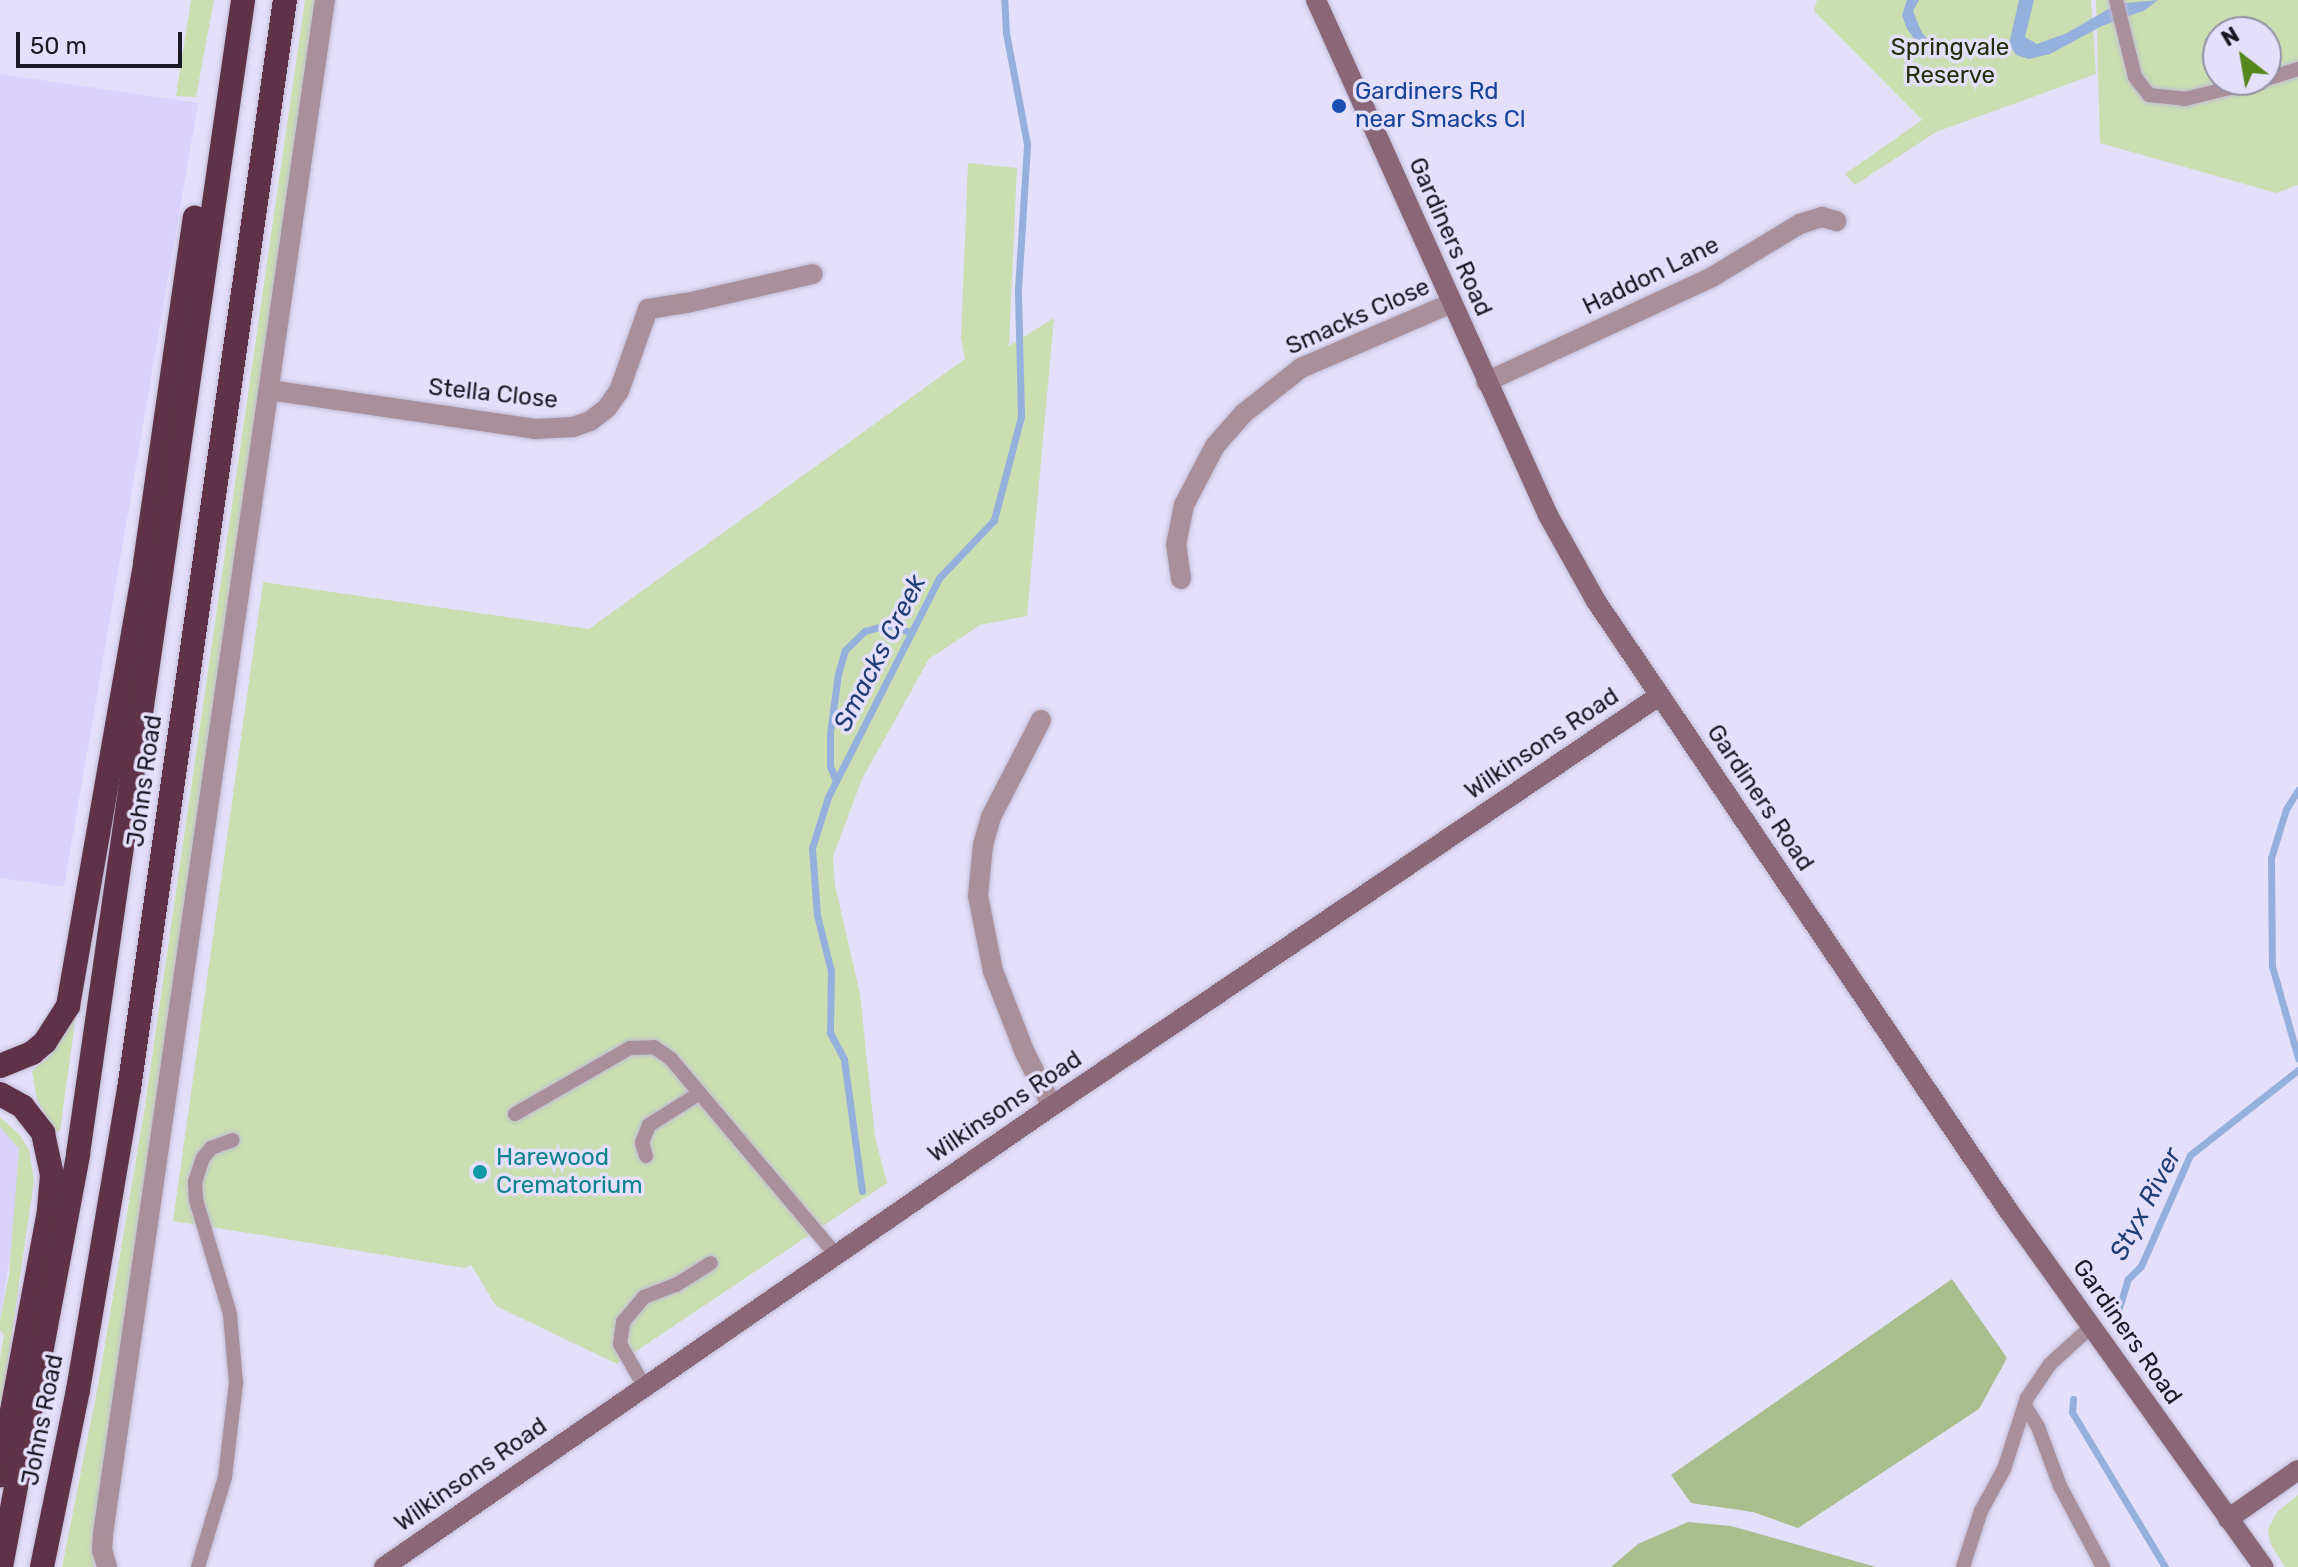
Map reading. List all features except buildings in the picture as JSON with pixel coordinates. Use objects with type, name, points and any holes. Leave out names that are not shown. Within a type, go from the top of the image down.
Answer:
[{"type":"highway","points":[[0,1066],[32,1053],[45,1042],[68,1006],[145,563],[231,0]]},
{"type":"highway","name":"Johns Road","points":[[1,1567],[78,1154],[243,0]]},
{"type":"highway","name":"Johns Road","points":[[42,1567],[78,1390],[126,1104],[285,0]]},
{"type":"highway","points":[[0,1094],[23,1107],[38,1124],[48,1146],[52,1175],[49,1211],[0,1475]]},
{"type":"street","points":[[107,1567],[102,1550],[105,1518],[325,0]]},
{"type":"street","name":"Gardiners Road","points":[[1316,0],[1486,382],[1548,515],[1579,572],[1659,696],[2091,1327],[2264,1567]]},
{"type":"street","name":"Haddon Lane","points":[[1486,382],[1712,277],[1800,224],[1822,217],[1836,221]]},
{"type":"street","name":"Stella Close","points":[[269,390],[535,429],[565,428],[590,421],[607,408],[619,391],[648,309],[813,274]]},
{"type":"street","name":"Smacks Close","points":[[1181,579],[1176,545],[1184,505],[1209,455],[1244,413],[1301,368],[1336,350],[1452,303]]},
{"type":"street","name":"Wilkinsons Road","points":[[384,1567],[835,1254],[1659,696]]},
{"type":"street","points":[[1041,720],[991,817],[983,845],[978,896],[993,971],[1025,1053],[1052,1106]]},
{"type":"street","points":[[2228,1519],[2298,1470]]},
{"type":"lane","points":[[2116,0],[2135,77],[2149,95],[2185,99],[2202,95]]},
{"type":"lane","points":[[515,1114],[630,1048],[654,1047],[671,1059],[835,1254]]},
{"type":"lane","points":[[646,1156],[642,1143],[649,1125],[700,1093]]},
{"type":"lane","points":[[198,1567],[225,1477],[236,1383],[230,1314],[196,1200],[195,1182],[203,1158],[211,1148],[233,1140]]},
{"type":"lane","points":[[644,1386],[620,1344],[623,1322],[644,1297],[676,1285],[711,1263]]},
{"type":"lane","points":[[1963,1567],[1981,1511],[2004,1469],[2025,1406],[2044,1371],[2091,1327]]},
{"type":"lane","points":[[2025,1406],[2038,1427],[2060,1486],[2103,1567]]},
{"type":"shaded area","points":[[0,74],[198,103],[64,887],[0,878]]},
{"type":"shaded area","points":[[0,1127],[15,1140],[25,1160],[0,1320]]},
{"type":"green space","points":[[191,0],[214,0],[196,97],[176,96]]},
{"type":"green space","points":[[305,0],[317,0],[94,1546],[94,1567],[62,1567],[98,1386],[145,1106]]},
{"type":"green space","name":"Springvale Reserve","points":[[1817,0],[2091,0],[2096,74],[1936,132],[1855,185],[1845,174],[1922,120],[1814,11]]},
{"type":"green space","points":[[2096,0],[2298,0],[2298,185],[2276,193],[2100,143]]},
{"type":"green space","points":[[968,163],[1017,168],[1009,346],[1054,318],[1027,616],[980,625],[929,659],[862,779],[833,856],[835,885],[860,994],[875,1137],[887,1183],[617,1364],[496,1306],[471,1265],[465,1268],[173,1221],[263,582],[589,629],[965,359],[961,338]]},
{"type":"green space","points":[[76,1015],[60,1131],[56,1132],[37,1100],[32,1071],[52,1054]]},
{"type":"green space","points":[[0,1117],[19,1134],[29,1150],[34,1181],[0,1415],[0,1358],[4,1335],[0,1330],[0,1320],[9,1275],[19,1149],[0,1127]]},
{"type":"green space","points":[[1952,1279],[2007,1358],[1979,1409],[1798,1528],[1753,1512],[1691,1503],[1671,1475]]},
{"type":"green space","points":[[2298,1495],[2298,1567],[2285,1567],[2270,1543],[2268,1529],[2277,1512]]},
{"type":"green space","points":[[1688,1522],[1731,1526],[1876,1567],[1611,1567],[1638,1544]]},
{"type":"water","points":[[1907,0],[1919,0],[1913,11],[1922,33],[1931,42],[1960,50],[1955,58],[1927,55],[1907,29],[1902,15]]},
{"type":"water","points":[[2019,0],[2034,0],[2025,37],[2037,44],[2067,33],[2117,4],[2158,0],[2145,10],[2102,26],[2050,54],[2029,59],[2016,55],[2009,44]]},
{"type":"waterway","name":"Smacks Creek","points":[[862,1191],[844,1059],[830,1033],[831,971],[817,915],[812,848],[828,797],[939,578],[994,520],[1021,416],[1018,289],[1027,144],[1006,33],[1004,0]]},
{"type":"waterway","points":[[836,781],[830,766],[830,733],[838,674],[845,650],[865,631],[886,625],[911,632]]},
{"type":"waterway","name":"Styx River","points":[[2298,790],[2286,809],[2271,858],[2272,966],[2298,1058]]},
{"type":"waterway","name":"Styx River","points":[[2119,1308],[2128,1279],[2141,1266],[2190,1155],[2298,1070]]},
{"type":"waterway","name":"Styx River","points":[[2073,1399],[2072,1412],[2165,1567]]},
{"type":"place","name":"Gardiners Rd near Smacks Cl","points":[[1339,106]]},
{"type":"place","name":"Harewood Crematorium","points":[[480,1172]]}]
